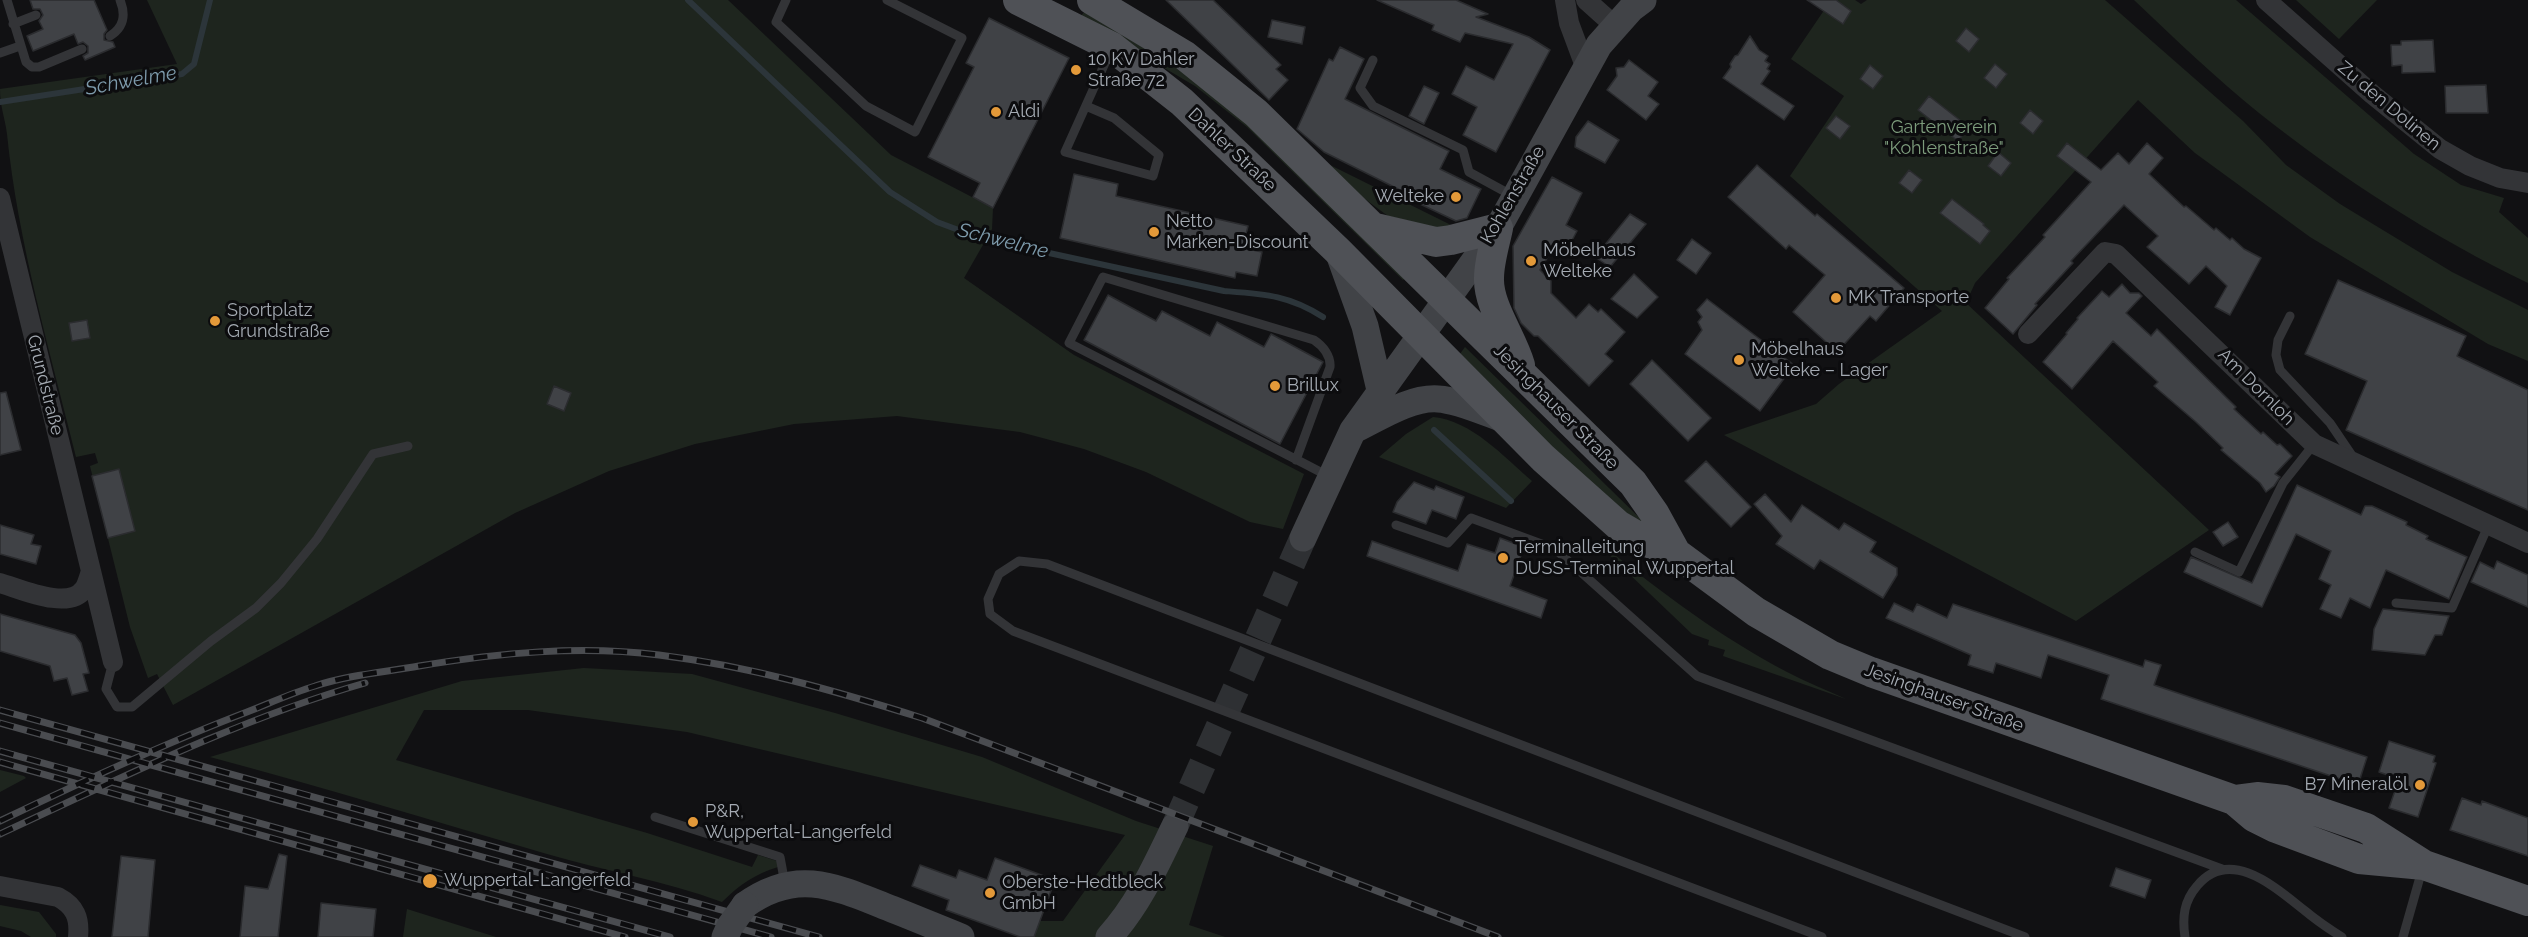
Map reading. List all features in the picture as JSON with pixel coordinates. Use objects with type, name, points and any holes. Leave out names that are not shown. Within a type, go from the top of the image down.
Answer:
[{"type":"main road","points":[[1092,0],[1184,55],[1221,83],[1256,113],[1446,299]]},
{"type":"main road","name":"Dahler Straße","points":[[1035,4],[1112,47],[1182,102],[1421,334]]},
{"type":"main road","points":[[1373,228],[1436,242],[1498,228],[1488,278],[1493,303],[1514,344],[1523,374]]},
{"type":"main road","name":"Jesinghauser Straße","points":[[1446,299],[1634,483],[1676,553]]},
{"type":"main road","name":"Jesinghauser Straße","points":[[1421,334],[1543,458],[1618,525],[1649,543],[1676,553],[1756,612],[1830,655],[1931,694],[2234,800],[2257,797],[2284,800],[2366,828],[2424,865],[2528,902]]},
{"type":"street","points":[[1565,0],[1569,23],[1586,66]]},
{"type":"street","points":[[1586,0],[1627,9]]},
{"type":"street","name":"Zu den Dolinen","points":[[2266,0],[2372,94],[2440,149],[2470,166],[2500,178],[2528,183]]},
{"type":"street","name":"Kohlenstraße","points":[[1303,538],[1353,430],[1498,228],[1586,66],[1627,9]]},
{"type":"street","name":"Grundstraße","points":[[0,198],[113,662]]},
{"type":"street","points":[[1338,251],[1365,326],[1380,390]]},
{"type":"street","name":"Am Dornloh","points":[[2028,334],[2105,252],[2116,254],[2314,444],[2528,543]]},
{"type":"street","points":[[1353,430],[1397,409],[1419,401],[1438,399],[1506,420]]},
{"type":"street","points":[[0,584],[53,599],[72,599],[84,590],[91,571]]},
{"type":"street","points":[[1109,937],[1123,922],[1145,888],[1175,826]]},
{"type":"street","points":[[725,937],[745,905],[761,894],[785,885],[802,882],[839,888],[961,937]]},
{"type":"street","points":[[0,886],[58,897],[65,901],[72,907],[78,920],[78,937]]},
{"type":"lane","points":[[7,0],[20,46],[26,62],[32,67],[39,67],[82,49]]},
{"type":"lane","points":[[110,36],[119,30],[124,17],[120,0]]},
{"type":"lane","points":[[786,0],[776,22],[866,106],[915,132],[962,38],[887,0]]},
{"type":"lane","points":[[13,24],[36,15]]},
{"type":"lane","points":[[0,53],[20,46]]},
{"type":"lane","points":[[1086,106],[1114,118],[1158,154],[1153,176],[1065,152],[1112,47]]},
{"type":"lane","points":[[1373,60],[1360,88],[1373,106],[1463,150],[1469,172],[1514,196]]},
{"type":"lane","points":[[1296,459],[1330,367],[1331,362],[1323,346],[1314,340],[1103,277],[1069,343],[1331,478]]},
{"type":"lane","points":[[2290,316],[2278,340],[2276,355],[2280,370],[2330,423],[2351,454],[2349,461]]},
{"type":"lane","points":[[2195,552],[2239,572],[2283,483],[2314,444]]},
{"type":"lane","points":[[113,662],[106,689],[117,707],[132,707],[211,640],[256,608],[281,583],[317,539],[373,453],[408,446]]},
{"type":"lane","points":[[1396,525],[1448,543],[1472,518],[1554,549],[1697,676],[2222,869],[2236,869],[2270,882],[2320,923],[2342,937]]},
{"type":"lane","points":[[2396,603],[2452,608],[2488,526]]},
{"type":"lane","points":[[1822,937],[1013,631],[990,614],[988,599],[999,574],[1019,561],[1047,564],[2025,937]]},
{"type":"lane","points":[[655,817],[780,857],[785,885]]},
{"type":"lane","points":[[2403,937],[2424,865]]},
{"type":"lane","points":[[2185,937],[2183,924],[2186,903],[2199,883],[2222,869]]},
{"type":"green space","points":[[147,0],[728,0],[891,155],[993,208],[992,229],[964,278],[1074,355],[1304,474],[1283,529],[1250,522],[1146,472],[1084,449],[1020,432],[897,416],[794,424],[695,444],[609,471],[515,513],[173,705],[157,674],[148,678],[130,627],[90,466],[98,463],[95,453],[76,457],[27,256],[0,95],[0,89],[177,64]]},
{"type":"green space","name":"Gartenverein \"Kohlenstraße\"","points":[[1831,0],[1855,0],[1861,4],[1867,0],[2105,0],[2243,121],[2286,165],[2340,204],[2452,272],[2528,310],[2528,361],[2488,344],[2310,237],[2195,153],[2138,100],[1975,283],[1966,303],[2209,530],[2076,621],[1724,435],[1816,404],[1839,384],[1942,311],[1790,176],[1844,96],[1791,59]]},
{"type":"green space","points":[[2134,0],[2236,0],[2414,154],[2461,185],[2504,198],[2499,212],[2528,238],[2528,283],[2389,206],[2323,161],[2259,113],[2195,58]]},
{"type":"green space","points":[[2296,0],[2377,0],[2339,39]]},
{"type":"green space","points":[[1087,9],[1149,44],[1231,105],[1407,276],[1403,280],[1247,127],[1195,86],[1079,18]]},
{"type":"green space","points":[[1330,165],[1457,228],[1456,232],[1388,216],[1350,188]]},
{"type":"green space","points":[[1465,347],[1658,536],[1612,505],[1457,358]]},
{"type":"green space","points":[[1433,417],[1461,425],[1474,432],[1532,481],[1506,508],[1379,457],[1406,434]]},
{"type":"green space","points":[[1605,547],[1670,598],[1739,645],[1787,672],[1846,699],[1723,656],[1725,650],[1708,645],[1709,640],[1692,634],[1603,549]]},
{"type":"green space","points":[[584,668],[692,674],[835,713],[982,757],[1136,821],[1213,846],[1189,925],[1225,937],[1034,937],[1039,921],[1063,921],[1125,835],[687,732],[528,710],[424,710],[396,760],[647,833],[752,867],[758,855],[777,861],[778,867],[748,881],[722,902],[210,757],[462,681]]},
{"type":"green space","points":[[0,770],[24,776],[26,778],[0,792]]},
{"type":"green space","points":[[0,905],[39,912],[56,937],[31,937],[21,931],[0,926]]},
{"type":"green space","points":[[407,909],[496,937],[403,937]]},
{"type":"building","points":[[30,0],[94,0],[107,30],[104,40],[113,42],[115,47],[85,60],[83,56],[88,53],[88,46],[83,42],[78,44],[74,34],[33,51],[27,36],[43,29],[39,21],[43,15],[40,9],[33,9]]},
{"type":"building","points":[[1166,0],[1213,0],[1281,65],[1276,69],[1288,80],[1269,100]]},
{"type":"building","points":[[1377,0],[1456,0],[1488,14],[1476,17],[1529,37],[1550,50],[1496,152],[1463,135],[1477,107],[1452,94],[1466,66],[1494,80],[1513,44],[1465,33],[1460,42],[1432,30],[1434,25]]},
{"type":"building","points":[[1807,0],[1836,0],[1851,11],[1843,24]]},
{"type":"building","name":"Aldi","points":[[989,18],[1069,58],[993,208],[973,197],[980,183],[928,157],[974,67],[966,63]]},
{"type":"building","points":[[1272,20],[1305,27],[1302,44],[1268,37]]},
{"type":"building","points":[[1966,28],[1979,39],[1969,52],[1956,41]]},
{"type":"building","points":[[1750,36],[1759,50],[1768,56],[1765,61],[1770,64],[1767,69],[1770,71],[1761,84],[1794,106],[1784,120],[1723,78],[1735,56]]},
{"type":"building","points":[[2433,40],[2435,72],[2402,73],[2402,65],[2392,66],[2391,45],[2401,45],[2401,41]]},
{"type":"building","points":[[1340,47],[1364,59],[1345,99],[1449,151],[1440,169],[1481,189],[1467,218],[1456,221],[1420,204],[1412,196],[1324,152],[1297,129],[1329,59],[1333,61]]},
{"type":"building","points":[[1629,60],[1658,82],[1648,96],[1659,104],[1646,120],[1607,90],[1617,76],[1616,68],[1624,67]]},
{"type":"building","points":[[1995,64],[2007,74],[1996,88],[1984,78]]},
{"type":"building","points":[[1870,65],[1883,76],[1873,89],[1860,79]]},
{"type":"building","points":[[2486,85],[2488,113],[2446,113],[2445,86]]},
{"type":"building","points":[[1424,86],[1439,93],[1424,124],[1409,116]]},
{"type":"building","points":[[1929,96],[1961,121],[1960,123],[1967,129],[1958,141],[1918,110]]},
{"type":"building","points":[[2030,110],[2043,121],[2033,134],[2020,123]]},
{"type":"building","points":[[1836,116],[1850,126],[1840,139],[1826,128]]},
{"type":"building","points":[[1588,121],[1619,140],[1605,163],[1575,147],[1576,137]]},
{"type":"building","points":[[2067,143],[2101,170],[2118,153],[2129,164],[2147,143],[2163,158],[2149,174],[2184,207],[2186,206],[2214,230],[2216,228],[2230,240],[2232,238],[2244,249],[2261,258],[2230,315],[2215,307],[2227,286],[2206,266],[2189,284],[2147,247],[2158,236],[2124,205],[2071,261],[2073,263],[2035,304],[2037,305],[2013,334],[1985,308],[2009,279],[2007,278],[2045,237],[2043,235],[2091,182],[2057,156]]},
{"type":"building","points":[[1998,152],[2011,163],[2001,176],[1988,166]]},
{"type":"building","points":[[1757,165],[1815,216],[1817,214],[1904,288],[1876,321],[1870,316],[1837,352],[1793,312],[1825,275],[1789,245],[1786,249],[1728,197]]},
{"type":"building","points":[[1909,170],[1922,180],[1912,193],[1899,183]]},
{"type":"building","name":"Netto Marken-Discount","points":[[1074,174],[1118,184],[1116,196],[1248,226],[1243,248],[1262,252],[1257,276],[1236,272],[1235,278],[1060,238]]},
{"type":"building","points":[[1552,177],[1582,193],[1566,225],[1577,231],[1568,248],[1556,243],[1540,270],[1551,281],[1551,293],[1576,318],[1589,304],[1598,312],[1601,309],[1625,332],[1605,354],[1613,361],[1589,386],[1538,336],[1534,336],[1521,323],[1514,308],[1513,246]]},
{"type":"building","points":[[1952,199],[1990,231],[1980,244],[1940,213]]},
{"type":"building","points":[[1630,214],[1646,224],[1610,267],[1595,257]]},
{"type":"building","points":[[1692,239],[1711,253],[1696,274],[1677,260]]},
{"type":"building","points":[[1634,274],[1658,297],[1637,318],[1611,299]]},
{"type":"building","points":[[2338,280],[2466,336],[2457,356],[2528,390],[2528,510],[2346,430],[2367,381],[2305,354]]},
{"type":"building","points":[[2122,284],[2130,293],[2139,293],[2142,296],[2126,313],[2151,336],[2157,329],[2236,407],[2234,409],[2261,434],[2263,432],[2277,445],[2280,444],[2292,456],[2275,474],[2280,477],[2266,492],[2260,483],[2221,450],[2223,448],[2196,422],[2154,386],[2158,382],[2113,341],[2072,389],[2043,362],[2067,334],[2077,318],[2102,291],[2109,297]]},
{"type":"building","points":[[1108,295],[1156,321],[1162,311],[1210,336],[1217,322],[1264,347],[1271,334],[1323,362],[1280,444],[1084,340]]},
{"type":"building","name":"Möbelhaus Welteke – Lager","points":[[1707,299],[1794,365],[1760,411],[1685,354],[1702,330],[1698,322],[1702,317],[1697,310]]},
{"type":"building","points":[[87,320],[90,338],[72,341],[69,323]]},
{"type":"building","points":[[1652,360],[1711,418],[1688,441],[1630,384]]},
{"type":"building","points":[[554,386],[571,393],[564,411],[547,404]]},
{"type":"building","points":[[6,392],[21,450],[0,455],[0,393]]},
{"type":"building","points":[[1706,461],[1751,507],[1731,527],[1685,481]]},
{"type":"building","points":[[119,469],[135,531],[108,538],[92,476]]},
{"type":"building","points":[[1414,482],[1434,490],[1436,486],[1464,497],[1456,519],[1432,510],[1426,524],[1393,512],[1397,502]]},
{"type":"building","points":[[2297,485],[2361,515],[2365,506],[2372,506],[2407,522],[2406,525],[2428,536],[2426,539],[2467,557],[2449,599],[2386,570],[2370,608],[2350,598],[2341,618],[2320,609],[2331,585],[2319,579],[2331,551],[2296,534],[2262,607],[2184,572],[2191,557],[2252,583]]},
{"type":"building","points":[[1765,494],[1791,522],[1802,505],[1839,530],[1844,523],[1876,542],[1870,552],[1897,568],[1897,575],[1883,598],[1820,560],[1814,569],[1776,544],[1782,536],[1754,504]]},
{"type":"building","points":[[2228,522],[2238,537],[2223,546],[2213,532]]},
{"type":"building","points":[[0,525],[34,535],[31,544],[41,546],[36,564],[0,554]]},
{"type":"building","points":[[1500,538],[1524,547],[1510,586],[1547,600],[1541,618],[1367,556],[1372,541],[1458,571],[1467,544],[1495,553]]},
{"type":"building","points":[[2497,561],[2528,575],[2528,607],[2471,582],[2480,562],[2494,569]]},
{"type":"building","points":[[1894,603],[1913,612],[1917,604],[1947,618],[1953,604],[2143,667],[2145,660],[2161,665],[2154,685],[2367,757],[2358,785],[2101,699],[2109,675],[2048,655],[2041,678],[1996,663],[1993,673],[1968,665],[1971,655],[1886,618]]},
{"type":"building","points":[[2383,609],[2449,616],[2442,635],[2435,635],[2425,655],[2372,650],[2374,629]]},
{"type":"building","points":[[0,614],[75,635],[81,643],[89,673],[83,674],[88,691],[72,695],[67,678],[54,681],[50,666],[0,651]]},
{"type":"building","points":[[2389,741],[2435,756],[2433,762],[2436,763],[2418,817],[2389,808],[2399,779],[2379,772]]},
{"type":"building","points":[[2462,798],[2481,805],[2482,801],[2528,818],[2528,856],[2450,830]]},
{"type":"building","points":[[279,854],[287,856],[278,937],[240,937],[245,886],[268,889]]},
{"type":"building","points":[[121,856],[155,860],[148,937],[112,937]]},
{"type":"building","name":"Oberste-Hedtbleck GmbH","points":[[995,858],[1055,880],[1034,937],[1020,937],[946,910],[949,900],[912,886],[920,865],[956,878],[959,870],[987,880]]},
{"type":"building","points":[[2116,868],[2151,880],[2145,898],[2110,886]]},
{"type":"building","points":[[321,903],[376,909],[373,937],[318,937]]},
{"type":"waterway","name":"Schwelme","points":[[0,102],[182,74],[194,64],[210,0]]},
{"type":"waterway","name":"Schwelme","points":[[688,0],[890,192],[937,222],[980,238],[1224,291],[1276,297],[1299,304],[1323,317]]},
{"type":"waterway","name":"Schwelme","points":[[1434,430],[1511,501]]},
{"type":"tunnel","points":[[1175,826],[1303,538]]},
{"type":"railway","points":[[0,821],[184,737],[328,682],[449,661],[509,654],[569,651],[629,652],[693,660],[759,673],[825,689],[922,718],[1498,937]]},
{"type":"railway","points":[[0,834],[180,751],[272,714],[365,683]]},
{"type":"railway","points":[[0,710],[819,937]]},
{"type":"railway","points":[[0,723],[771,937]]},
{"type":"railway","points":[[0,751],[670,937]]},
{"type":"railway","points":[[0,762],[625,937]]},
{"type":"place","name":"10 KV Dahler Straße 72","points":[[1076,70]]},
{"type":"place","name":"Aldi","points":[[996,112]]},
{"type":"place","name":"Welteke","points":[[1456,197]]},
{"type":"place","name":"Netto Marken-Discount","points":[[1154,232]]},
{"type":"place","name":"Möbelhaus Welteke","points":[[1531,261]]},
{"type":"place","name":"MK Transporte","points":[[1836,298]]},
{"type":"place","name":"Sportplatz Grundstraße","points":[[215,321]]},
{"type":"place","name":"Möbelhaus Welteke – Lager","points":[[1739,360]]},
{"type":"place","name":"Brillux","points":[[1275,386]]},
{"type":"place","name":"Terminalleitung DUSS-Terminal Wuppertal","points":[[1503,558]]},
{"type":"place","name":"B7 Mineralöl","points":[[2420,785]]},
{"type":"place","name":"P&R, Wuppertal-Langerfeld","points":[[693,822]]},
{"type":"place","name":"Wuppertal-Langerfeld","points":[[430,881]]},
{"type":"place","name":"Oberste-Hedtbleck GmbH","points":[[990,893]]}]
